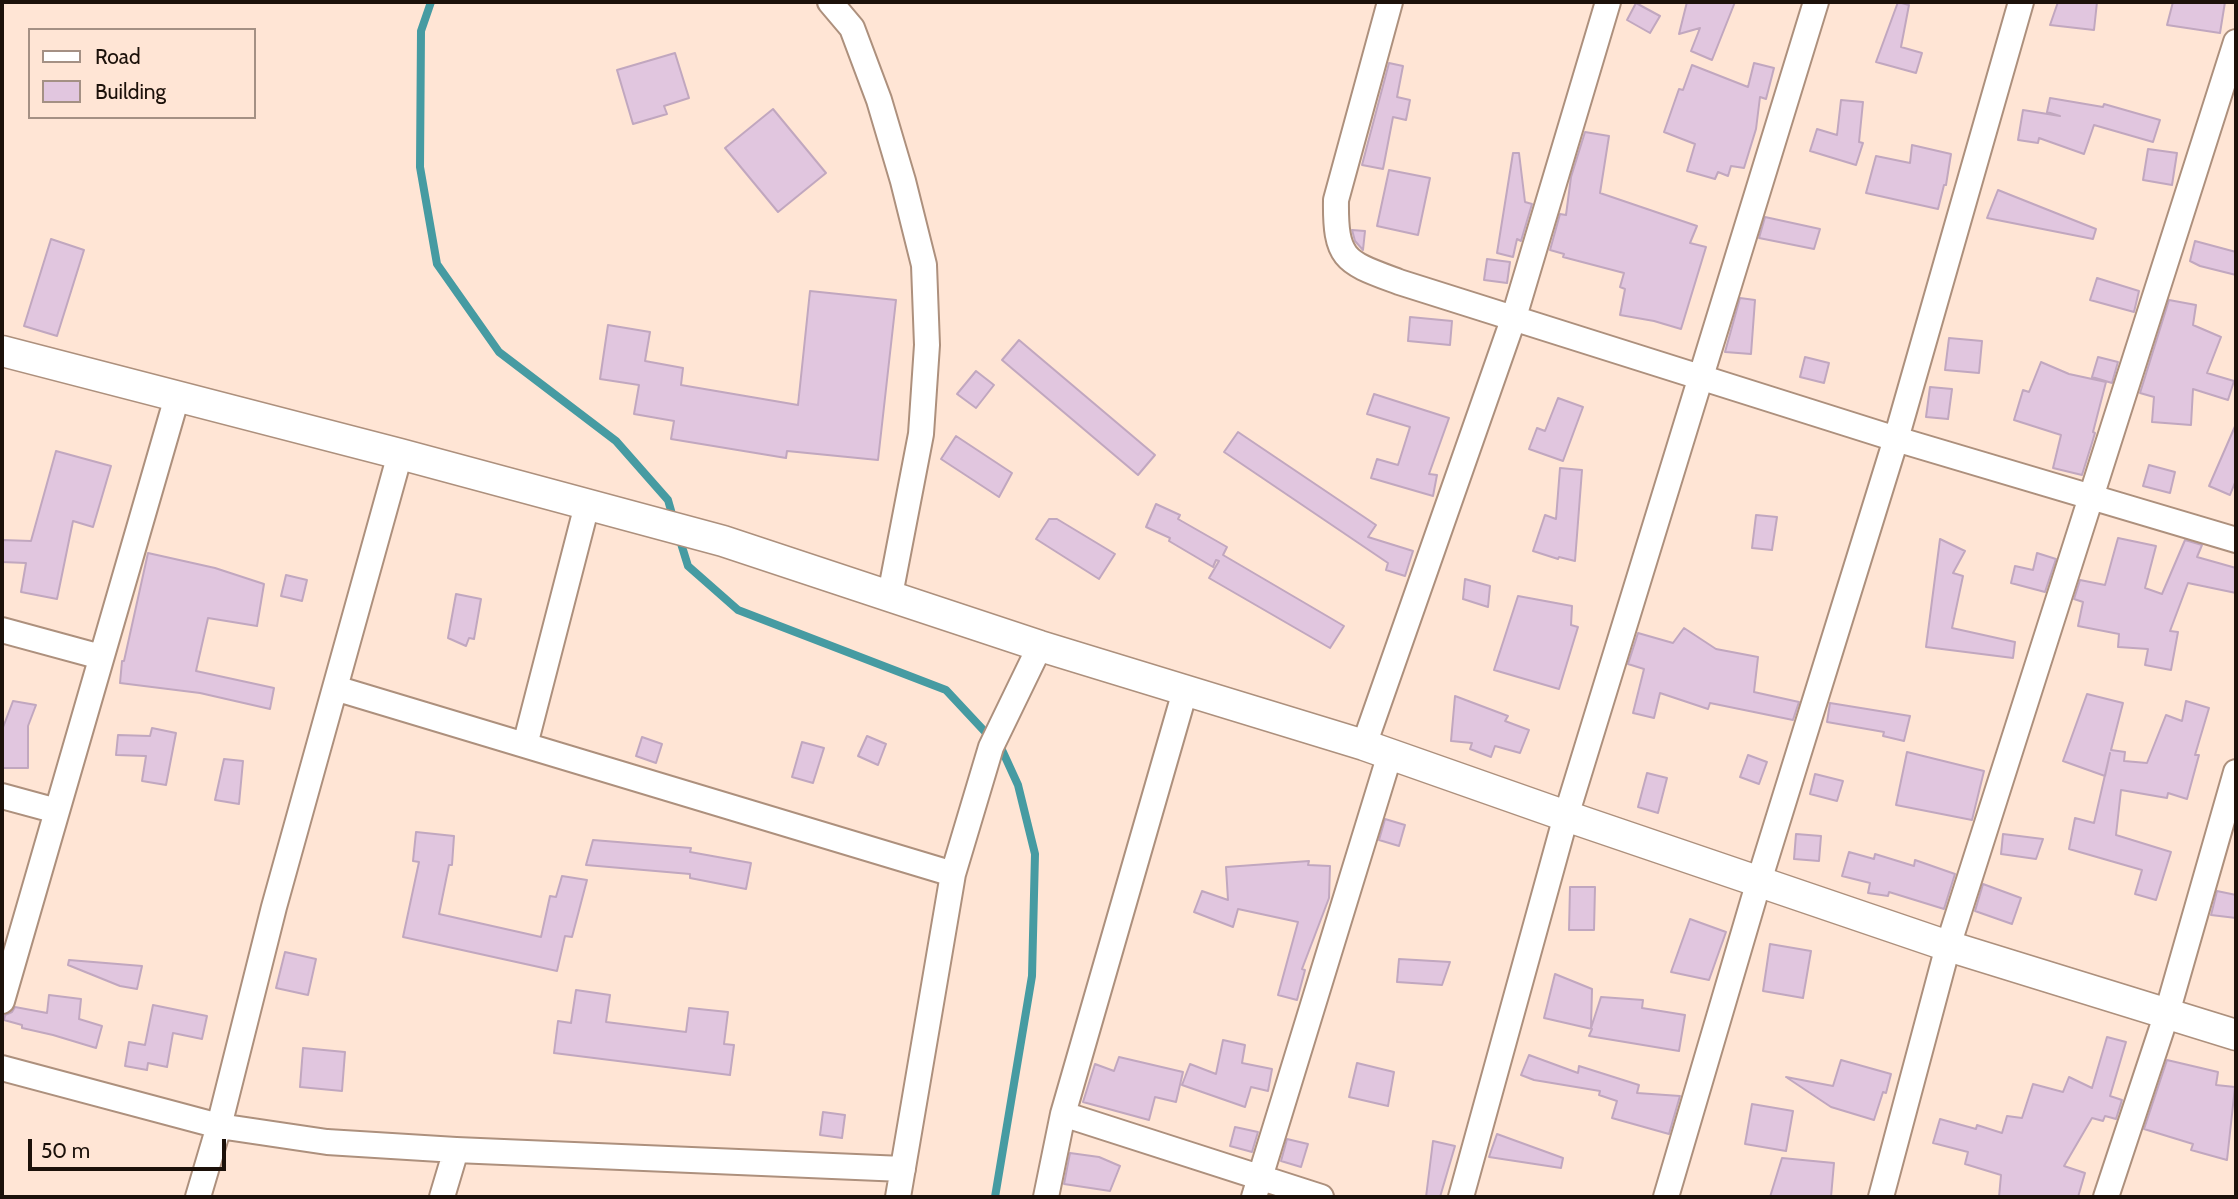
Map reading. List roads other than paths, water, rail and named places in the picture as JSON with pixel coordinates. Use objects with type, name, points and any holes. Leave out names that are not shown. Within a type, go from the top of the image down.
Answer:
[{"type":"street","points":[[830,2],[852,28],[878,100],[903,181],[924,265],[927,345],[920,433],[890,595]]},
{"type":"street","points":[[1390,2],[1336,200],[1336,226],[1341,250],[1359,267],[1700,378],[2236,540]]},
{"type":"street","points":[[1257,1188],[1377,749],[1514,317],[1608,2]]},
{"type":"street","points":[[1461,1197],[1566,816],[1816,2]]},
{"type":"street","points":[[1666,1197],[1759,881],[1896,439],[2021,2]]},
{"type":"street","points":[[1881,1197],[1948,946],[2236,43]]},
{"type":"street","points":[[2,352],[400,454],[723,541],[1041,646],[1377,749],[1948,946],[2236,1035]]},
{"type":"street","points":[[2,1001],[177,397]]},
{"type":"street","points":[[198,1197],[219,1126],[274,907],[400,454]]},
{"type":"street","points":[[525,745],[597,507]]},
{"type":"street","points":[[2,630],[102,657]]},
{"type":"street","points":[[898,1197],[953,874],[991,747],[1041,646]]},
{"type":"street","points":[[335,688],[953,874]]},
{"type":"street","points":[[1046,1197],[1063,1114],[1185,691]]},
{"type":"street","points":[[2106,1197],[2167,1013],[2236,772]]},
{"type":"street","points":[[2,796],[57,811]]},
{"type":"street","points":[[2,1068],[219,1126],[327,1142],[903,1169]]},
{"type":"street","points":[[1063,1114],[1257,1188],[1321,1197]]},
{"type":"street","points":[[442,1197],[456,1150]]},
{"type":"waterway","points":[[431,2],[421,31],[420,167],[437,264],[499,352],[616,441],[668,500],[674,521]]},
{"type":"waterway","points":[[679,537],[688,566],[738,610],[946,690],[1002,750],[1018,785],[1035,854],[1032,976],[995,1197]]}]
